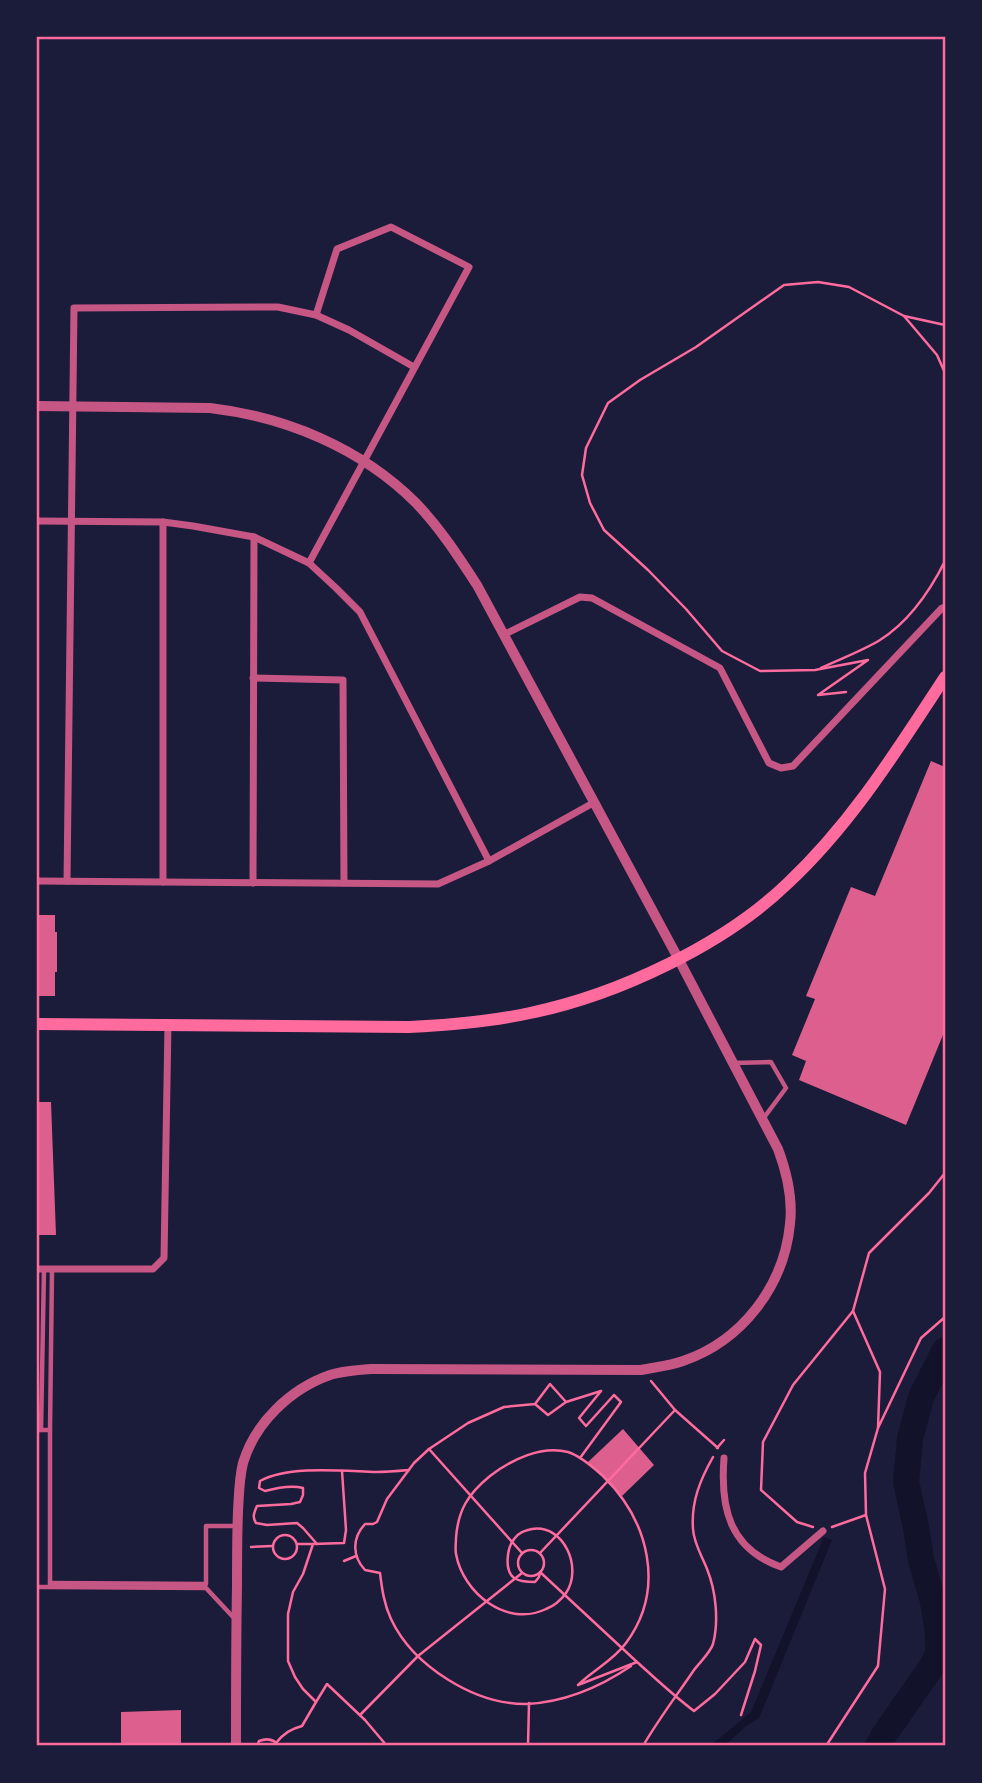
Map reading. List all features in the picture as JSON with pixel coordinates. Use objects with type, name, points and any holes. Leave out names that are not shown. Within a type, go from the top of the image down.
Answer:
[{"type":"main road","points":[[37,1024],[409,1027],[490,1020],[531,1013],[631,981],[718,936],[788,883],[831,839],[871,789],[945,677]]},
{"type":"street","points":[[309,563],[469,267],[391,227],[337,249],[316,315]]},
{"type":"street","points":[[67,881],[74,308],[278,307],[316,315],[349,330],[414,367]]},
{"type":"street","points":[[37,406],[182,407],[238,411],[264,417],[325,440],[363,461],[391,480],[417,504],[439,530],[477,585],[763,1119],[786,1170],[790,1194],[790,1222],[786,1247],[780,1269],[770,1289],[744,1323],[729,1336],[684,1360],[640,1370],[346,1371],[303,1387],[280,1404],[250,1445],[239,1488],[236,1746]]},
{"type":"street","points":[[37,521],[193,526],[254,537],[309,563],[360,612],[489,861]]},
{"type":"street","points":[[163,523],[163,882]]},
{"type":"street","points":[[253,883],[254,537]]},
{"type":"street","points":[[503,635],[580,597],[592,598],[720,668],[769,763],[781,768],[793,766],[945,607]]},
{"type":"street","points":[[253,678],[343,680],[344,883]]},
{"type":"street","points":[[37,881],[438,884],[489,861],[593,803]]},
{"type":"street","points":[[44,1270],[153,1269],[164,1258],[168,1024]]},
{"type":"street","points":[[724,1458],[724,1494],[732,1528],[746,1547],[764,1561],[781,1567],[822,1531]]},
{"type":"lane","points":[[732,1063],[771,1062],[786,1088],[763,1119]]},
{"type":"lane","points":[[44,1270],[39,1430],[50,1430]]},
{"type":"lane","points":[[44,1270],[50,1430],[50,1585]]},
{"type":"lane","points":[[37,1587],[206,1584],[206,1527],[237,1526]]},
{"type":"lane","points":[[50,1585],[206,1588],[236,1621]]},
{"type":"path","points":[[841,700],[847,692],[818,695],[868,660],[815,670],[760,671],[722,651],[677,599],[604,530],[590,503],[582,475],[586,448],[608,403],[640,380],[696,348],[784,285],[818,282],[849,287],[904,316],[945,325]]},
{"type":"path","points":[[904,316],[937,355],[945,373]]},
{"type":"path","points":[[815,670],[880,640],[909,616],[933,584],[945,561]]},
{"type":"path","points":[[866,1515],[822,1531],[797,1522],[761,1490],[763,1442],[793,1385],[853,1311],[869,1254],[945,1173]]},
{"type":"path","points":[[853,1311],[880,1372],[878,1428]]},
{"type":"path","points":[[826,1746],[878,1665],[885,1589],[866,1515],[865,1473],[878,1428],[921,1338],[945,1317]]},
{"type":"path","points":[[640,1370],[674,1410],[718,1448]]},
{"type":"path","points":[[534,1404],[551,1384],[566,1402]]},
{"type":"path","points":[[580,1459],[621,1402],[614,1395],[586,1426],[579,1418],[601,1391],[566,1402],[548,1415],[534,1404],[504,1407],[468,1423],[429,1449],[387,1499],[377,1522],[365,1524],[358,1534],[355,1543],[356,1556],[365,1570],[380,1573],[391,1620],[418,1656],[437,1672],[473,1693],[506,1702],[528,1703],[571,1697],[611,1680],[637,1662]]},
{"type":"path","points":[[540,1553],[674,1410]]},
{"type":"path","points":[[643,1746],[712,1647],[715,1602],[708,1571],[693,1531],[693,1508],[699,1483],[724,1440]]},
{"type":"path","points":[[429,1449],[522,1553]]},
{"type":"path","points":[[540,1553],[543,1562],[539,1577],[534,1583],[520,1581],[510,1573],[508,1550],[511,1542],[520,1532],[547,1529],[566,1547],[569,1555],[572,1576],[567,1592],[561,1600],[544,1611],[532,1614],[511,1614],[497,1610],[474,1590],[463,1573],[456,1553],[457,1525],[463,1505],[479,1485],[504,1466],[525,1455],[551,1451],[570,1452],[593,1466],[625,1503],[640,1530],[650,1567],[645,1604],[626,1644],[578,1685],[637,1662]]},
{"type":"path","points":[[315,1544],[297,1523],[262,1525],[253,1520],[257,1506],[300,1502],[303,1495],[303,1488],[298,1487],[265,1491],[260,1488],[260,1481],[271,1475],[309,1471],[409,1470]]},
{"type":"path","points":[[342,1471],[346,1530],[344,1543]]},
{"type":"path","points":[[272,1546],[276,1539],[285,1534],[290,1535],[298,1544],[355,1543]]},
{"type":"path","points":[[272,1546],[277,1557],[289,1559],[298,1544]]},
{"type":"path","points":[[315,1544],[293,1592],[288,1614],[288,1661],[303,1689],[316,1702]]},
{"type":"path","points":[[247,1547],[272,1546]]},
{"type":"path","points":[[540,1553],[530,1550],[522,1553],[519,1558],[523,1574],[531,1576],[540,1572]]},
{"type":"path","points":[[344,1561],[356,1556]]},
{"type":"path","points":[[540,1572],[676,1697],[695,1711],[745,1662],[755,1639],[761,1645],[741,1715]]},
{"type":"path","points":[[360,1716],[418,1656],[522,1573]]},
{"type":"path","points":[[323,1680],[387,1746]]},
{"type":"path","points":[[257,1746],[259,1741],[265,1739],[278,1745],[283,1735],[302,1726],[327,1684]]},
{"type":"path","points":[[528,1703],[528,1746]]},
{"type":"shaded area","points":[[824,1537],[832,1540],[759,1718],[724,1746],[710,1746],[751,1712]]},
{"type":"building","points":[[931,761],[945,767],[945,1030],[906,1125],[799,1080],[806,1061],[792,1055],[815,999],[806,996],[851,887],[875,896]]},
{"type":"building","points":[[37,915],[55,915],[55,996],[37,996]]},
{"type":"building","points":[[37,1102],[51,1102],[56,1235],[37,1235]]},
{"type":"building","points":[[623,1429],[654,1465],[622,1496],[588,1462]]},
{"type":"building","points":[[181,1710],[181,1746],[121,1746],[121,1712]]},
{"type":"waterway","points":[[878,1746],[938,1654],[933,1601],[921,1560],[906,1482],[910,1439],[921,1397],[945,1350]]}]
